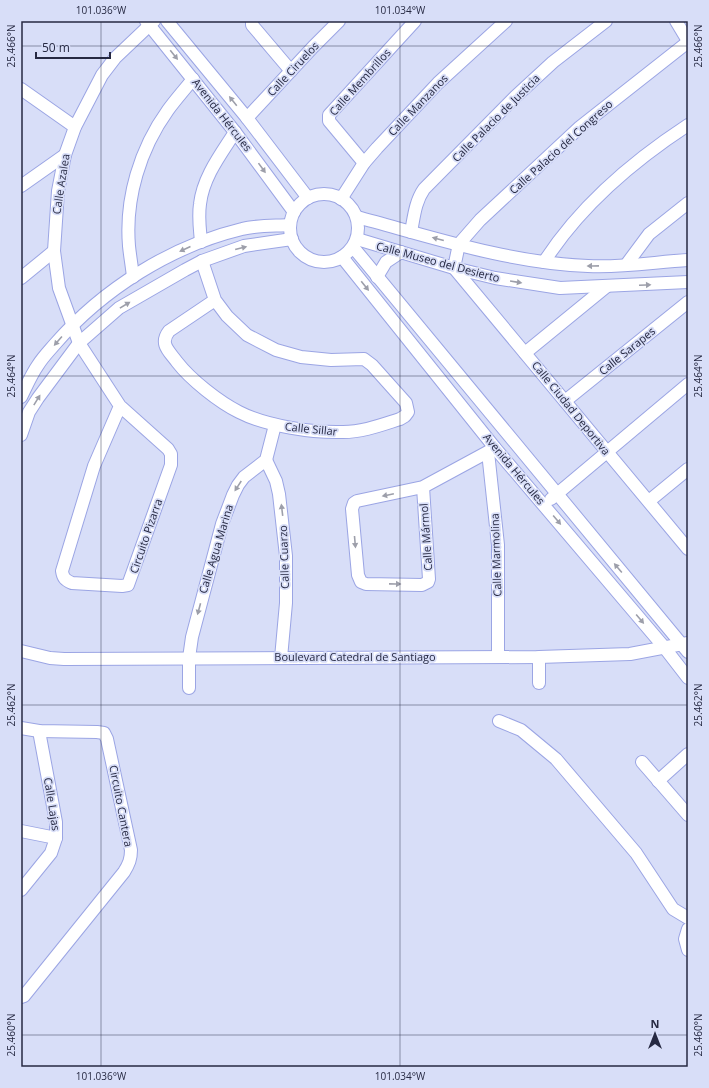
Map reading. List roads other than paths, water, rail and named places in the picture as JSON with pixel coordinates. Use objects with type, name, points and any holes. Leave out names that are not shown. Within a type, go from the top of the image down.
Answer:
[{"type":"street","name":"Avenida Hércules","points":[[168,21],[247,118],[308,198]]},
{"type":"street","points":[[252,21],[252,25],[291,71]]},
{"type":"street","name":"Calle Ciruelos","points":[[247,118],[340,21]]},
{"type":"street","name":"Calle Membrillos","points":[[364,164],[328,121],[329,115],[415,21]]},
{"type":"street","name":"Calle Manzanos","points":[[341,199],[376,148],[438,83],[506,21]]},
{"type":"street","name":"Calle Palacio de Justicia","points":[[411,232],[419,196],[424,190],[536,77],[606,21]]},
{"type":"street","points":[[676,21],[688,41]]},
{"type":"street","name":"Avenida Hércules","points":[[150,22],[235,132],[294,212]]},
{"type":"street","name":"Calle Azalea","points":[[79,342],[59,288],[54,251],[58,191],[65,155],[75,127],[102,75],[115,58],[150,22]]},
{"type":"street","name":"Calle Palacio del Congreso","points":[[454,268],[459,244],[480,220],[580,127],[688,41]]},
{"type":"street","points":[[133,277],[129,246],[129,216],[136,174],[149,141],[168,110],[194,79]]},
{"type":"street","points":[[23,93],[75,127]]},
{"type":"street","points":[[544,262],[554,246],[572,224],[594,201],[628,169],[662,142],[688,125]]},
{"type":"street","points":[[200,242],[199,216],[203,188],[209,174],[235,132]]},
{"type":"street","points":[[21,186],[65,155]]},
{"type":"street","points":[[316,195],[333,195],[341,199],[351,207],[357,217],[358,230],[355,243],[342,257],[327,262],[312,260],[299,252],[292,239],[290,225],[294,212],[308,198],[316,195]]},
{"type":"street","points":[[626,265],[652,231],[688,204]]},
{"type":"street","name":"Calle Museo del Desierto","points":[[357,217],[459,244],[534,261],[589,266],[626,265],[688,260]]},
{"type":"street","points":[[21,397],[38,364],[72,325],[107,295],[133,277],[174,254],[200,242],[242,229],[290,225]]},
{"type":"street","points":[[21,435],[29,412],[79,342],[119,308],[202,261],[244,246],[292,239]]},
{"type":"street","name":"Avenida Hércules","points":[[355,243],[377,277],[556,494],[686,647]]},
{"type":"street","name":"Calle Museo del Desierto","points":[[355,243],[401,252],[494,278],[560,288],[688,282]]},
{"type":"street","points":[[21,278],[54,251]]},
{"type":"street","points":[[377,277],[386,262],[401,252]]},
{"type":"street","name":"Avenida Hércules","points":[[342,257],[491,450],[544,505],[664,647],[688,678]]},
{"type":"street","name":"Calle Sillar","points":[[202,261],[215,300],[226,316],[247,335],[276,350],[301,357],[331,360],[359,359],[369,362],[406,403],[408,412],[400,419],[361,430],[344,432],[324,432],[275,425],[239,412],[208,392],[181,366],[166,347],[165,336],[169,331],[215,300]]},
{"type":"street","name":"Calle Ciudad Deportiva","points":[[454,268],[688,549]]},
{"type":"street","points":[[525,353],[607,286]]},
{"type":"street","name":"Calle Sarapes","points":[[565,401],[688,302]]},
{"type":"street","name":"Circuito Pizarra","points":[[79,342],[120,406],[168,449],[171,454],[171,465],[128,585],[122,586],[72,583],[66,581],[63,577],[62,571],[94,466],[120,406]]},
{"type":"street","points":[[544,505],[688,384]]},
{"type":"street","points":[[266,460],[275,425]]},
{"type":"street","name":"Calle Mármol","points":[[423,487],[428,582],[422,585],[366,584],[361,582],[358,575],[352,509],[354,503],[357,501],[423,487],[491,450]]},
{"type":"street","name":"Calle Marmolina","points":[[491,450],[498,540],[498,657]]},
{"type":"street","name":"Calle Cuarzo","points":[[266,460],[276,481],[279,494],[286,556],[286,603],[281,658]]},
{"type":"street","name":"Calle Agua Marina","points":[[189,688],[189,658],[196,621],[217,540],[238,484],[244,477],[266,460]]},
{"type":"street","points":[[649,501],[688,469]]},
{"type":"street","name":"Boulevard Catedral de Santiago","points":[[21,651],[50,658],[64,659],[539,657],[630,654],[664,647],[686,647]]},
{"type":"street","points":[[539,657],[539,683]]},
{"type":"street","points":[[499,721],[521,730],[556,759],[636,853],[673,909],[688,918]]},
{"type":"street","name":"Circuito Cantera","points":[[21,728],[39,731],[97,732],[104,734],[107,739],[130,850],[130,859],[124,872],[24,996],[21,997]]},
{"type":"street","name":"Calle Lajas","points":[[21,890],[51,853],[56,838],[56,822],[39,731]]},
{"type":"street","points":[[658,781],[688,754]]},
{"type":"street","points":[[642,762],[688,815]]},
{"type":"street","points":[[21,831],[56,838]]},
{"type":"street","points":[[688,929],[685,939],[688,950]]}]
